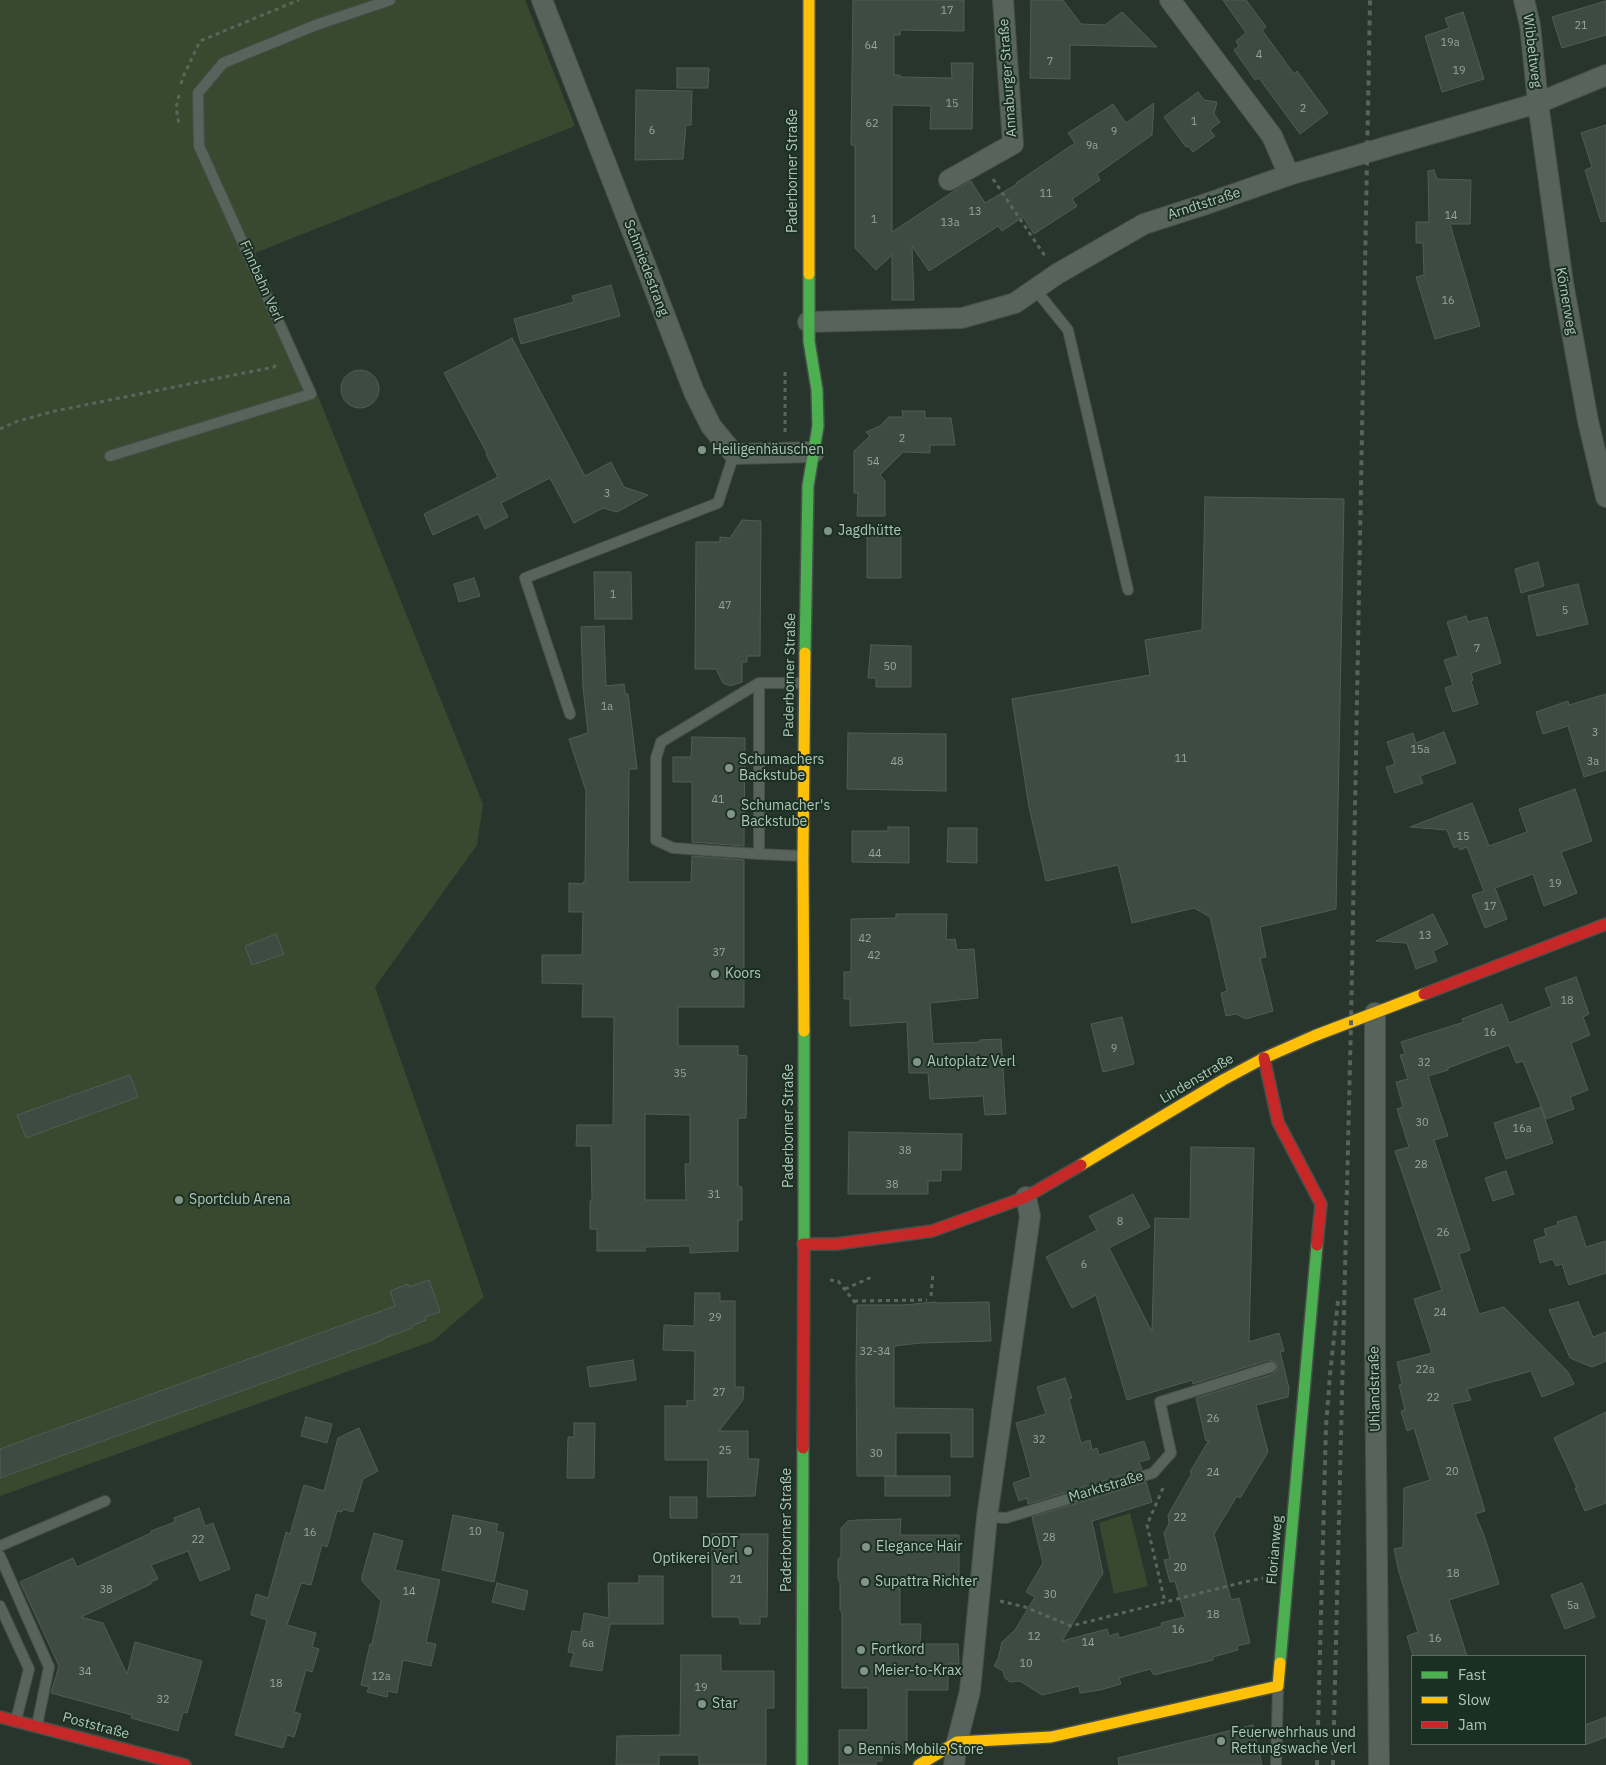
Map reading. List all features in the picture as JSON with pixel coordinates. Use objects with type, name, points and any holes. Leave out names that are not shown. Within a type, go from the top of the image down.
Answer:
[{"type":"street","name":"Schmiedestrang","points":[[542,0],[694,392],[711,426],[734,454]]},
{"type":"street","name":"Paderborner Straße","points":[[803,376],[808,331],[809,0]]},
{"type":"street","name":"Annaburger Straße","points":[[949,180],[1013,144],[1003,0]]},
{"type":"street","points":[[1170,0],[1272,136],[1289,175]]},
{"type":"street","name":"Wibbeltweg","points":[[1524,0],[1530,25],[1538,103]]},
{"type":"street","name":"Arndtstraße","points":[[808,331],[962,318],[1016,303],[1057,274],[1144,224],[1203,206],[1289,175],[1538,103],[1606,75]]},
{"type":"street","name":"Körnerweg","points":[[1538,103],[1563,283],[1588,421],[1606,497]]},
{"type":"street","name":"Paderborner Straße","points":[[802,1765],[803,856],[808,486],[806,449],[818,426],[817,390],[808,331]]},
{"type":"street","points":[[734,454],[806,449]]},
{"type":"street","name":"Lindenstraße","points":[[803,1244],[836,1244],[932,1231],[1026,1196],[1264,1058],[1606,924]]},
{"type":"street","name":"Uhlandstraße","points":[[1376,1013],[1374,1342],[1379,1765]]},
{"type":"street","name":"Florianweg","points":[[1264,1058],[1278,1122],[1321,1204],[1278,1686]]},
{"type":"street","points":[[954,1765],[957,1742],[970,1691],[987,1517],[1030,1216],[1026,1196]]},
{"type":"street","points":[[919,1765],[957,1742],[1051,1737],[1278,1686]]},
{"type":"street","name":"Poststraße","points":[[0,1717],[37,1725],[185,1765]]},
{"type":"lane","points":[[110,456],[311,394],[200,146],[198,93],[223,63],[316,25],[390,0]]},
{"type":"lane","points":[[1035,289],[1068,330],[1128,590]]},
{"type":"lane","points":[[570,714],[525,578],[718,503],[734,454]]},
{"type":"lane","points":[[803,856],[673,848],[656,840],[656,758],[661,742],[759,683],[805,683]]},
{"type":"lane","points":[[759,683],[759,854]]},
{"type":"lane","points":[[1163,1462],[1171,1453],[1160,1402],[1271,1367]]},
{"type":"lane","name":"Marktstraße","points":[[987,1517],[1006,1518],[1144,1476],[1153,1473],[1163,1462]]},
{"type":"lane","points":[[0,1546],[105,1501]]},
{"type":"lane","points":[[0,1556],[49,1667],[37,1725]]},
{"type":"lane","points":[[0,1606],[29,1669],[16,1720]]},
{"type":"lane","points":[[1276,1765],[1278,1686]]},
{"type":"path","points":[[180,125],[176,108],[183,76],[200,41],[298,0]]},
{"type":"path","points":[[981,162],[1057,274]]},
{"type":"path","points":[[0,429],[18,421],[55,411],[274,367],[282,356]]},
{"type":"path","points":[[785,421],[785,412],[792,412]]},
{"type":"path","points":[[931,1296],[933,1273]]},
{"type":"path","points":[[845,1289],[874,1276]]},
{"type":"path","points":[[824,1280],[838,1281],[856,1303],[927,1300]]},
{"type":"path","points":[[1163,1462],[1165,1483],[1147,1525],[1165,1602]]},
{"type":"path","points":[[980,1596],[1025,1607],[1071,1626],[1236,1584],[1288,1574]]},
{"type":"green space","points":[[0,0],[525,0],[575,126],[255,253],[316,391],[483,804],[477,845],[375,987],[484,1297],[433,1341],[0,1496]]},
{"type":"green space","points":[[1130,1513],[1148,1586],[1114,1594],[1099,1523]]},
{"type":"building","points":[[853,0],[964,0],[964,31],[900,30],[900,35],[894,35],[894,75],[900,75],[900,77],[952,78],[951,63],[973,63],[972,129],[930,129],[931,106],[892,105],[892,232],[971,181],[985,203],[1017,184],[1075,143],[1068,133],[1113,104],[1126,123],[1154,103],[1152,135],[1097,174],[1100,180],[1072,199],[1077,206],[1034,234],[1023,217],[1002,231],[998,226],[929,271],[912,246],[914,300],[892,300],[892,255],[876,270],[855,248],[855,145],[851,145]]},
{"type":"building","points":[[1031,0],[1063,0],[1081,24],[1105,25],[1122,12],[1157,47],[1070,45],[1070,79],[1030,78]]},
{"type":"building","points":[[1223,0],[1246,0],[1266,27],[1262,30],[1294,74],[1297,71],[1328,113],[1300,134],[1259,78],[1255,80],[1234,50],[1239,46],[1236,41],[1246,33]]},
{"type":"building","points":[[1606,1],[1606,35],[1562,48],[1552,17]]},
{"type":"building","points":[[1463,12],[1484,79],[1442,92],[1425,36],[1449,28],[1445,18]]},
{"type":"building","points":[[677,68],[709,68],[708,88],[677,88]]},
{"type":"building","points":[[636,90],[692,91],[691,125],[686,125],[683,159],[635,160]]},
{"type":"building","points":[[1198,92],[1204,100],[1217,102],[1214,114],[1220,122],[1210,130],[1215,136],[1193,152],[1188,146],[1186,147],[1164,117]]},
{"type":"building","points":[[1606,125],[1606,221],[1601,222],[1585,170],[1592,167],[1581,133]]},
{"type":"building","points":[[1434,170],[1437,179],[1471,180],[1470,224],[1450,224],[1480,326],[1435,339],[1416,277],[1424,275],[1423,243],[1416,243],[1416,222],[1429,222],[1428,171]]},
{"type":"building","points":[[611,285],[620,316],[521,344],[514,319],[574,302],[572,296]]},
{"type":"building","points":[[512,338],[585,476],[611,462],[624,487],[648,495],[617,512],[603,508],[574,523],[550,478],[501,503],[508,517],[485,529],[478,514],[433,535],[424,514],[498,477],[444,373]]},
{"type":"building","points":[[360,370],[373,376],[379,389],[373,402],[360,408],[347,402],[341,389],[347,376]]},
{"type":"building","points":[[902,411],[925,411],[925,418],[951,418],[955,445],[930,445],[930,453],[903,452],[880,475],[885,481],[885,516],[857,516],[858,493],[854,493],[854,451],[870,436],[866,432],[880,426],[889,417],[903,417]]},
{"type":"building","points":[[1205,497],[1344,499],[1336,909],[1260,927],[1266,957],[1260,958],[1273,1011],[1246,1019],[1236,1014],[1226,1016],[1221,993],[1227,991],[1210,917],[1194,908],[1132,923],[1118,865],[1046,881],[1029,807],[1012,699],[1150,675],[1145,640],[1202,630]]},
{"type":"building","points":[[742,520],[761,521],[760,656],[747,656],[747,662],[742,662],[742,682],[730,686],[723,683],[716,669],[695,669],[696,542],[720,542],[720,537],[730,538]]},
{"type":"building","points":[[867,535],[901,535],[901,578],[867,578]]},
{"type":"building","points":[[1538,562],[1544,586],[1521,593],[1515,569]]},
{"type":"building","points":[[594,572],[631,572],[632,619],[595,619]]},
{"type":"building","points":[[474,578],[480,596],[459,602],[454,584]]},
{"type":"building","points":[[1578,584],[1588,624],[1537,636],[1528,596]]},
{"type":"building","points":[[1466,616],[1468,622],[1487,617],[1501,663],[1471,673],[1473,680],[1471,681],[1478,704],[1453,712],[1445,688],[1453,685],[1444,660],[1458,656],[1447,622]]},
{"type":"building","points":[[604,626],[606,686],[624,684],[625,694],[628,694],[637,769],[629,769],[628,882],[691,882],[692,856],[744,860],[744,1007],[678,1007],[678,1046],[738,1046],[738,1055],[747,1056],[746,1118],[738,1118],[738,1186],[742,1187],[742,1220],[738,1220],[738,1251],[690,1253],[690,1246],[645,1247],[645,1251],[597,1251],[597,1229],[590,1229],[590,1201],[592,1201],[591,1146],[576,1146],[577,1125],[613,1125],[614,1017],[582,1017],[583,984],[542,983],[542,955],[582,955],[583,912],[569,912],[569,883],[583,884],[585,882],[586,791],[569,739],[588,733],[583,687],[581,627]],"holes":[[[645,1114],[690,1115],[690,1164],[685,1164],[686,1200],[645,1200]]]},
{"type":"building","points":[[871,645],[911,646],[911,687],[876,687],[876,678],[868,678]]},
{"type":"building","points":[[1606,694],[1606,770],[1584,777],[1568,726],[1543,734],[1536,712],[1568,701],[1569,705]]},
{"type":"building","points":[[1444,732],[1456,763],[1420,776],[1423,783],[1395,793],[1386,767],[1395,764],[1387,742],[1413,733],[1416,743]]},
{"type":"building","points":[[848,733],[946,734],[946,791],[847,789]]},
{"type":"building","points":[[692,737],[745,738],[744,846],[692,842],[692,782],[673,782],[673,757],[691,757]]},
{"type":"building","points":[[1575,789],[1592,841],[1561,852],[1577,893],[1544,906],[1533,874],[1495,888],[1507,919],[1485,928],[1472,895],[1484,891],[1467,847],[1460,850],[1458,846],[1454,848],[1447,830],[1410,827],[1472,803],[1489,846],[1527,832],[1519,809]]},
{"type":"building","points":[[888,827],[909,827],[909,863],[852,862],[852,831],[888,831]]},
{"type":"building","points":[[948,828],[977,828],[977,863],[947,862]]},
{"type":"building","points":[[896,914],[947,914],[946,940],[955,939],[957,950],[974,949],[978,998],[930,1003],[933,1044],[1001,1039],[1006,1114],[985,1115],[983,1096],[930,1099],[928,1073],[909,1073],[907,1022],[850,1026],[850,999],[844,999],[844,972],[851,972],[851,919],[896,918]]},
{"type":"building","points":[[1433,914],[1448,944],[1433,951],[1437,961],[1416,969],[1407,943],[1376,941]]},
{"type":"building","points":[[276,934],[284,954],[252,965],[245,946]]},
{"type":"building","points":[[1576,977],[1589,1014],[1583,1017],[1590,1035],[1571,1043],[1588,1090],[1570,1097],[1574,1109],[1546,1119],[1523,1061],[1516,1063],[1509,1045],[1448,1068],[1448,1070],[1428,1076],[1448,1136],[1434,1140],[1470,1250],[1459,1254],[1479,1314],[1504,1307],[1568,1372],[1574,1384],[1542,1397],[1531,1371],[1467,1389],[1471,1400],[1452,1404],[1485,1511],[1475,1514],[1485,1538],[1499,1584],[1449,1600],[1467,1655],[1413,1655],[1407,1636],[1418,1632],[1399,1572],[1394,1549],[1403,1547],[1404,1488],[1430,1480],[1414,1428],[1407,1431],[1401,1411],[1405,1410],[1399,1385],[1402,1384],[1397,1362],[1432,1353],[1414,1299],[1442,1290],[1395,1151],[1409,1147],[1397,1109],[1403,1107],[1396,1082],[1408,1079],[1400,1055],[1405,1054],[1401,1042],[1464,1022],[1462,1019],[1502,1004],[1509,1023],[1552,1006],[1545,988]]},
{"type":"building","points":[[1122,1017],[1134,1064],[1103,1072],[1091,1024]]},
{"type":"building","points":[[130,1075],[138,1097],[26,1138],[17,1115]]},
{"type":"building","points":[[1541,1107],[1553,1143],[1506,1159],[1494,1123]]},
{"type":"building","points":[[849,1132],[962,1134],[961,1170],[941,1170],[941,1181],[928,1181],[928,1194],[848,1194]]},
{"type":"building","points":[[1191,1147],[1254,1148],[1249,1342],[1279,1333],[1284,1351],[1280,1352],[1289,1388],[1288,1397],[1256,1405],[1268,1452],[1240,1498],[1237,1496],[1214,1534],[1231,1600],[1239,1598],[1250,1643],[1237,1646],[1238,1650],[1213,1657],[1213,1660],[1154,1675],[1150,1669],[1119,1678],[1121,1684],[1100,1690],[1080,1693],[1079,1686],[1042,1695],[1020,1681],[1010,1682],[1005,1678],[1003,1671],[994,1666],[998,1659],[1002,1642],[1015,1630],[1035,1597],[1026,1592],[1043,1563],[1032,1517],[1146,1482],[1152,1502],[1092,1521],[1103,1573],[1062,1641],[1107,1629],[1109,1636],[1118,1633],[1119,1638],[1162,1626],[1161,1623],[1185,1617],[1175,1581],[1170,1582],[1164,1560],[1170,1559],[1164,1533],[1169,1524],[1168,1515],[1209,1440],[1206,1441],[1196,1398],[1273,1374],[1278,1369],[1276,1362],[1269,1360],[1193,1384],[1192,1380],[1127,1400],[1096,1295],[1072,1308],[1046,1257],[1097,1230],[1089,1216],[1133,1194],[1150,1227],[1109,1248],[1152,1332],[1155,1218],[1190,1219]]},
{"type":"building","points":[[1506,1171],[1514,1194],[1493,1201],[1485,1178]]},
{"type":"building","points":[[1576,1216],[1586,1247],[1606,1241],[1606,1273],[1569,1285],[1562,1264],[1556,1266],[1553,1259],[1540,1263],[1534,1240],[1546,1236],[1544,1229],[1558,1225],[1557,1222]]},
{"type":"building","points":[[429,1280],[440,1312],[425,1317],[426,1320],[411,1326],[412,1328],[0,1478],[0,1449],[395,1306],[390,1291],[408,1284],[409,1287]]},
{"type":"building","points":[[695,1293],[720,1293],[720,1301],[735,1301],[735,1387],[744,1387],[743,1400],[719,1431],[748,1431],[748,1459],[759,1459],[755,1496],[707,1497],[708,1460],[665,1460],[665,1406],[687,1406],[687,1400],[694,1401],[695,1351],[663,1350],[664,1325],[694,1326]]},
{"type":"building","points":[[935,1302],[989,1302],[991,1341],[920,1343],[894,1346],[894,1408],[973,1409],[973,1457],[951,1457],[951,1433],[896,1433],[896,1476],[857,1476],[857,1305],[904,1305]]},
{"type":"building","points":[[1578,1302],[1593,1337],[1606,1332],[1606,1361],[1592,1367],[1570,1358],[1549,1310]]},
{"type":"building","points":[[633,1360],[636,1380],[590,1387],[587,1367]]},
{"type":"building","points":[[1065,1378],[1072,1398],[1069,1399],[1081,1443],[1090,1440],[1092,1450],[1097,1448],[1099,1455],[1144,1441],[1150,1459],[1139,1462],[1142,1469],[1028,1504],[1027,1498],[1019,1501],[1013,1483],[1031,1477],[1016,1423],[1046,1414],[1037,1387]]},
{"type":"building","points":[[1606,1412],[1606,1503],[1585,1511],[1575,1488],[1577,1488],[1554,1438]]},
{"type":"building","points":[[306,1417],[332,1424],[327,1443],[301,1436]]},
{"type":"building","points":[[574,1423],[595,1423],[594,1478],[567,1478],[568,1437],[574,1437]]},
{"type":"building","points":[[359,1428],[378,1471],[363,1479],[353,1512],[343,1509],[342,1512],[337,1511],[327,1547],[322,1545],[311,1585],[301,1583],[287,1625],[316,1633],[312,1647],[319,1649],[312,1672],[306,1670],[294,1712],[301,1714],[294,1737],[287,1735],[283,1748],[235,1735],[267,1620],[251,1615],[256,1594],[268,1598],[286,1532],[290,1534],[304,1485],[324,1491],[338,1438]]},
{"type":"building","points":[[885,1476],[950,1476],[950,1496],[885,1496]]},
{"type":"building","points":[[670,1497],[697,1497],[697,1518],[670,1518]]},
{"type":"building","points":[[199,1508],[205,1526],[213,1523],[230,1569],[200,1581],[188,1551],[151,1565],[158,1579],[151,1582],[151,1584],[81,1617],[103,1623],[127,1674],[135,1642],[202,1661],[187,1713],[183,1712],[178,1731],[131,1718],[132,1715],[51,1693],[59,1666],[20,1582],[73,1558],[77,1567],[151,1533],[151,1531],[175,1522],[174,1518]]},
{"type":"building","points":[[453,1515],[498,1524],[496,1531],[504,1533],[494,1582],[442,1570]]},
{"type":"building","points":[[901,1519],[900,1535],[959,1535],[959,1577],[900,1577],[900,1624],[921,1624],[920,1644],[958,1644],[959,1664],[948,1664],[948,1690],[907,1690],[907,1753],[882,1753],[882,1761],[876,1761],[876,1765],[839,1765],[839,1730],[868,1730],[868,1688],[842,1688],[842,1612],[840,1610],[840,1582],[838,1579],[838,1559],[841,1556],[841,1528],[848,1521]]},
{"type":"building","points":[[374,1533],[403,1541],[395,1570],[440,1580],[426,1642],[436,1644],[431,1666],[403,1660],[397,1693],[388,1691],[387,1697],[367,1692],[369,1687],[361,1685],[381,1601],[362,1581]]},
{"type":"building","points":[[712,1534],[768,1534],[767,1617],[760,1617],[760,1624],[740,1624],[739,1617],[712,1617]]},
{"type":"building","points":[[639,1576],[663,1576],[663,1624],[610,1624],[602,1671],[570,1666],[574,1653],[568,1652],[572,1631],[581,1632],[584,1613],[609,1618],[608,1583],[639,1583]]},
{"type":"building","points":[[497,1583],[528,1591],[524,1610],[492,1602]]},
{"type":"building","points":[[1582,1583],[1595,1617],[1565,1629],[1551,1595]]},
{"type":"building","points":[[681,1655],[721,1655],[721,1671],[774,1671],[774,1708],[766,1708],[766,1765],[699,1765],[699,1755],[659,1755],[659,1765],[616,1765],[617,1736],[680,1735]]},
{"type":"building","points":[[1606,1717],[1606,1737],[1586,1745],[1586,1725]]},
{"type":"building","name":"Feuerwehrhaus und Rettungswache Verl","points":[[1253,1725],[1262,1765],[1119,1765],[1118,1758]]},
{"type":"railway","points":[[1333,1765],[1351,1023],[1370,0]]},
{"type":"railway","points":[[1317,1765],[1326,1427],[1338,1301]]},
{"type":"traffic: fast","points":[[805,653],[808,486],[818,426],[817,390],[809,341],[809,274]]},
{"type":"traffic: fast","points":[[804,1031],[804,1248]]},
{"type":"traffic: fast","points":[[1280,1663],[1317,1245]]},
{"type":"traffic: fast","points":[[802,1765],[803,1448]]},
{"type":"traffic: slow","points":[[809,0],[809,274]]},
{"type":"traffic: slow","points":[[804,1031],[805,653]]},
{"type":"traffic: slow","points":[[1081,1165],[1223,1080],[1264,1058],[1314,1036],[1424,994]]},
{"type":"traffic: slow","points":[[919,1765],[957,1742],[1051,1737],[1278,1686],[1280,1663]]},
{"type":"traffic: jam","points":[[1424,994],[1606,924]]},
{"type":"traffic: jam","points":[[1264,1058],[1278,1122],[1321,1204],[1317,1245]]},
{"type":"traffic: jam","points":[[803,1244],[836,1244],[932,1231],[1026,1197],[1081,1165]]},
{"type":"traffic: jam","points":[[803,1448],[804,1248]]},
{"type":"traffic: jam","points":[[0,1717],[185,1765]]},
{"type":"place","name":"Heiligenhäuschen","points":[[702,450]]},
{"type":"place","name":"Jagdhütte","points":[[828,531]]},
{"type":"place","name":"Schumachers Backstube","points":[[729,768]]},
{"type":"place","name":"Schumacher's Backstube","points":[[731,814]]},
{"type":"place","name":"Koors","points":[[715,974]]},
{"type":"place","name":"Autoplatz Verl","points":[[917,1062]]},
{"type":"place","name":"Sportclub Arena","points":[[179,1200]]},
{"type":"place","name":"Elegance Hair","points":[[866,1547]]},
{"type":"place","name":"DODT Optikerei Verl","points":[[748,1551]]},
{"type":"place","name":"Supattra Richter","points":[[865,1582]]},
{"type":"place","name":"Fortkord","points":[[861,1650]]},
{"type":"place","name":"Meier-to-Krax","points":[[864,1671]]},
{"type":"place","name":"Star","points":[[702,1704]]},
{"type":"place","name":"Feuerwehrhaus und Rettungswache Verl","points":[[1221,1741]]},
{"type":"place","name":"Bennis Mobile Store","points":[[848,1750]]}]
